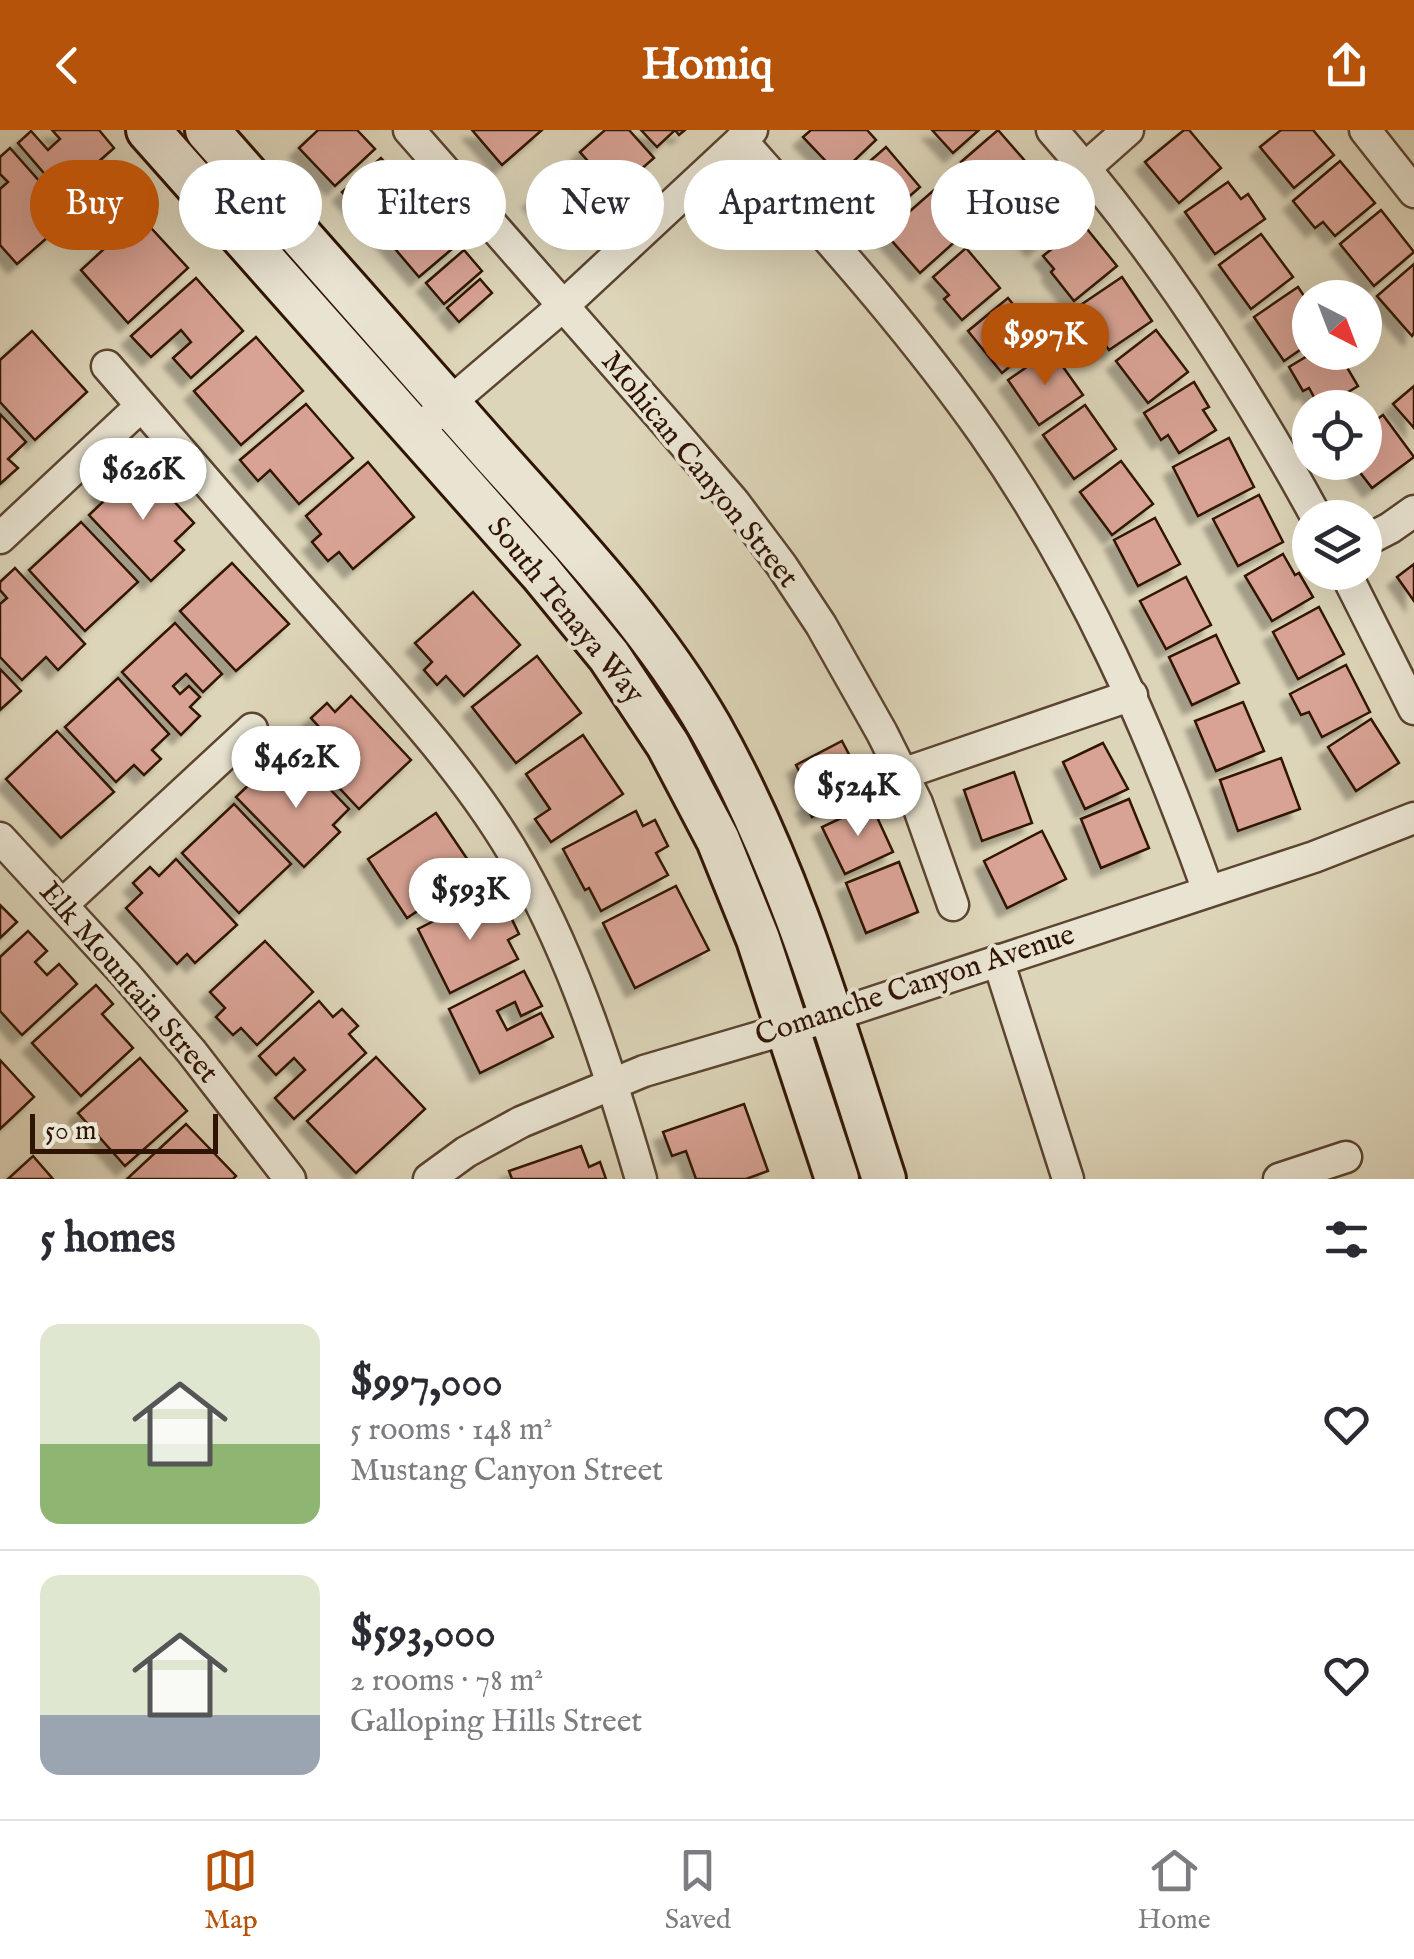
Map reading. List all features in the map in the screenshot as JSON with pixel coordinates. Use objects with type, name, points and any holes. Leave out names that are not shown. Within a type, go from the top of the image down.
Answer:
[{"type":"street","name":"South Tenaya Way","points":[[148,130],[541,573],[609,656],[668,745],[718,840],[758,939],[837,1179]]},
{"type":"street","name":"South Tenaya Way","points":[[207,130],[576,548],[635,618],[708,724],[760,824],[802,926],[884,1179]]},
{"type":"street","name":"Mohican Canyon Street","points":[[409,130],[734,502],[782,566],[821,625],[917,803],[953,905]]},
{"type":"street","points":[[1052,130],[1077,160]]},
{"type":"street","points":[[1094,160],[1128,130]]},
{"type":"street","points":[[1365,130],[1414,192]]},
{"type":"street","points":[[416,432],[564,306],[747,135],[984,433],[1065,563],[1132,695],[1208,890]]},
{"type":"street","points":[[1095,183],[1230,368],[1306,500]]},
{"type":"street","points":[[107,366],[392,692],[465,782],[522,868],[552,929],[613,1084],[641,1179]]},
{"type":"street","points":[[0,538],[141,406]]},
{"type":"street","points":[[1382,532],[1414,511]]},
{"type":"street","points":[[1354,590],[1414,710]]},
{"type":"street","points":[[902,774],[1132,695]]},
{"type":"street","points":[[62,905],[252,730]]},
{"type":"street","name":"Comanche Canyon Avenue","points":[[428,1179],[520,1122],[644,1072],[788,1030],[1314,857],[1414,818]]},
{"type":"street","name":"Elk Mountain Street","points":[[0,838],[191,1052],[290,1179]]},
{"type":"street","points":[[998,960],[1068,1179]]},
{"type":"street","points":[[1279,1179],[1346,1157]]},
{"type":"building","points":[[52,130],[99,130],[114,148],[100,160],[33,160],[18,143],[31,131],[48,150],[60,139]]},
{"type":"building","points":[[318,130],[357,130],[375,149],[363,160],[342,160],[342,180],[335,186],[322,172],[322,160],[310,160],[299,148]]},
{"type":"building","points":[[472,130],[542,130],[506,162],[498,160]]},
{"type":"building","points":[[605,130],[629,130],[654,158],[587,160],[580,152]]},
{"type":"building","points":[[641,130],[675,130],[657,147]]},
{"type":"building","points":[[811,130],[867,130],[876,140],[855,160],[825,160],[803,137]]},
{"type":"building","points":[[932,130],[979,130],[953,153]]},
{"type":"building","points":[[998,130],[1024,160],[963,160]]},
{"type":"building","points":[[1189,130],[1221,168],[1179,203],[1145,162]]},
{"type":"building","points":[[1281,130],[1313,130],[1334,155],[1294,188],[1260,147]]},
{"type":"building","points":[[886,147],[897,160],[871,160]]},
{"type":"building","points":[[10,148],[30,171],[30,250],[33,250],[17,264],[0,245],[0,189],[8,182],[0,174],[0,157]]},
{"type":"building","points":[[1340,161],[1375,203],[1335,236],[1323,222],[1315,228],[1293,201]]},
{"type":"building","points":[[911,176],[920,187],[911,195]]},
{"type":"building","points":[[1228,182],[1241,199],[1248,194],[1265,219],[1215,254],[1185,212]]},
{"type":"building","points":[[931,193],[931,250],[946,250],[920,273],[900,250],[911,250],[911,210]]},
{"type":"building","points":[[1381,210],[1414,252],[1381,280],[1369,280],[1340,244]]},
{"type":"building","points":[[1261,234],[1293,277],[1251,309],[1219,265]]},
{"type":"building","points":[[159,237],[188,268],[128,323],[81,270],[103,250],[159,250]]},
{"type":"building","points":[[1095,239],[1117,266],[1074,301],[1043,256],[1050,250],[1095,250]]},
{"type":"building","points":[[396,250],[451,250],[419,277]]},
{"type":"building","points":[[464,250],[482,271],[444,304],[426,283]]},
{"type":"building","points":[[968,250],[1000,288],[962,320],[944,299],[949,295],[933,277]]},
{"type":"building","points":[[1414,264],[1412,336],[1382,302],[1382,292]]},
{"type":"building","points":[[1122,277],[1152,321],[1109,350],[1079,306]]},
{"type":"building","points":[[196,278],[243,331],[191,378],[173,358],[191,342],[181,330],[151,357],[131,336]]},
{"type":"building","points":[[480,279],[492,293],[459,322],[447,308]]},
{"type":"building","points":[[1292,291],[1292,355],[1284,361],[1254,317]]},
{"type":"building","points":[[1008,298],[1042,340],[1002,373],[968,331]]},
{"type":"building","points":[[1156,330],[1188,372],[1148,403],[1116,361]]},
{"type":"building","points":[[32,331],[87,392],[35,440],[0,402],[0,360]]},
{"type":"building","points":[[256,337],[303,391],[241,445],[194,391]]},
{"type":"building","points":[[1051,350],[1083,395],[1039,425],[1008,380]]},
{"type":"building","points":[[1289,367],[1349,370],[1358,386],[1351,390],[1302,390]]},
{"type":"building","points":[[1194,382],[1209,407],[1203,410],[1216,430],[1179,453],[1168,435],[1161,440],[1144,413]]},
{"type":"building","points":[[1414,386],[1414,428],[1393,404]]},
{"type":"building","points":[[306,404],[353,458],[299,504],[270,470],[258,481],[240,460]]},
{"type":"building","points":[[1085,405],[1116,449],[1074,479],[1043,435]]},
{"type":"building","points":[[0,414],[26,442],[8,459],[18,468],[0,484]]},
{"type":"building","points":[[1382,416],[1414,457],[1372,488],[1366,480],[1382,480]]},
{"type":"building","points":[[1229,438],[1254,487],[1198,516],[1173,467]]},
{"type":"building","points":[[1121,461],[1153,504],[1112,535],[1080,492]]},
{"type":"building","points":[[368,462],[414,517],[353,569],[339,552],[328,561],[312,542],[321,534],[306,516]]},
{"type":"building","points":[[146,471],[194,523],[175,541],[184,550],[151,581],[89,515],[107,498],[100,491],[116,476],[127,488]]},
{"type":"building","points":[[1259,495],[1283,542],[1238,566],[1213,519]]},
{"type":"building","points":[[1155,518],[1180,564],[1138,586],[1114,540]]},
{"type":"building","points":[[81,522],[138,582],[85,631],[29,570]]},
{"type":"building","points":[[1283,554],[1292,570],[1292,590],[1309,590],[1313,597],[1272,621],[1245,576]]},
{"type":"building","points":[[232,563],[289,624],[236,671],[180,611]]},
{"type":"building","points":[[1414,564],[1414,601],[1397,577]]},
{"type":"building","points":[[15,568],[85,644],[58,670],[46,657],[22,680],[0,657],[0,604],[7,598],[0,590],[0,582]]},
{"type":"building","points":[[1186,577],[1211,625],[1166,649],[1140,601]]},
{"type":"building","points":[[473,592],[520,645],[464,696],[446,676],[437,685],[424,670],[432,662],[415,643]]},
{"type":"building","points":[[1319,607],[1344,654],[1298,679],[1273,632]]},
{"type":"building","points":[[175,623],[222,674],[203,692],[186,674],[173,686],[180,694],[189,686],[200,697],[190,707],[200,716],[181,735],[122,672]]},
{"type":"building","points":[[1216,635],[1239,683],[1192,705],[1169,657]]},
{"type":"building","points":[[537,656],[581,713],[516,763],[472,707]]},
{"type":"building","points":[[1346,665],[1370,712],[1322,737],[1309,712],[1301,715],[1290,694]]},
{"type":"building","points":[[0,669],[21,691],[0,710]]},
{"type":"building","points":[[118,678],[169,734],[152,750],[161,759],[144,775],[134,765],[116,782],[65,727]]},
{"type":"building","points":[[351,696],[411,760],[359,809],[300,746],[320,728],[311,718],[327,703],[335,712]]},
{"type":"building","points":[[1243,702],[1264,751],[1216,771],[1195,721]]},
{"type":"building","points":[[1371,719],[1399,763],[1356,791],[1328,747]]},
{"type":"building","points":[[57,731],[114,792],[61,838],[6,779]]},
{"type":"building","points":[[583,735],[623,794],[551,842],[535,819],[550,809],[526,774]]},
{"type":"building","points":[[842,741],[867,789],[812,817],[805,804],[814,800],[796,765]]},
{"type":"building","points":[[1103,743],[1128,789],[1085,809],[1063,762]]},
{"type":"building","points":[[299,757],[349,809],[333,825],[340,832],[304,867],[236,797],[256,778],[267,789]]},
{"type":"building","points":[[1281,758],[1300,809],[1238,831],[1220,780]]},
{"type":"building","points":[[1014,772],[1032,823],[982,841],[964,790]]},
{"type":"building","points":[[1129,799],[1149,848],[1101,868],[1081,819]]},
{"type":"building","points":[[234,804],[291,864],[239,913],[182,853]]},
{"type":"building","points":[[871,804],[893,852],[845,874],[822,827]]},
{"type":"building","points":[[636,811],[643,826],[655,820],[668,846],[656,853],[668,875],[601,911],[563,849]]},
{"type":"building","points":[[436,813],[476,872],[407,918],[368,859]]},
{"type":"building","points":[[1042,831],[1066,879],[1007,908],[984,861]]},
{"type":"building","points":[[176,859],[237,925],[195,963],[187,954],[177,964],[126,908],[142,893],[133,883],[150,867],[159,876]]},
{"type":"building","points":[[899,862],[918,912],[866,933],[846,883]]},
{"type":"building","points":[[676,886],[709,950],[635,988],[603,923]]},
{"type":"building","points":[[485,895],[496,917],[508,911],[519,934],[508,940],[518,959],[450,993],[418,929]]},
{"type":"building","points":[[0,905],[17,922],[0,938]]},
{"type":"building","points":[[28,931],[47,951],[35,962],[47,975],[59,964],[77,984],[22,1035],[0,1011],[0,957]]},
{"type":"building","points":[[265,941],[313,992],[257,1045],[241,1028],[233,1035],[216,1017],[225,1008],[210,992]]},
{"type":"building","points":[[524,971],[542,1006],[521,1016],[515,1002],[497,1011],[507,1030],[541,1013],[553,1037],[480,1073],[449,1009]]},
{"type":"building","points":[[96,985],[113,1004],[102,1014],[133,1048],[81,1096],[32,1043]]},
{"type":"building","points":[[319,1001],[333,1017],[342,1009],[358,1026],[349,1034],[366,1053],[294,1119],[275,1098],[305,1070],[294,1058],[276,1075],[259,1056]]},
{"type":"building","points":[[376,1057],[425,1109],[356,1173],[307,1121]]},
{"type":"building","points":[[140,1058],[187,1111],[125,1166],[78,1113]]},
{"type":"building","points":[[0,1060],[34,1097],[0,1129]]},
{"type":"building","points":[[744,1104],[768,1171],[746,1179],[696,1179],[686,1151],[672,1156],[663,1132]]},
{"type":"building","points":[[186,1124],[236,1176],[233,1179],[127,1179]]},
{"type":"building","points":[[581,1146],[589,1167],[600,1162],[606,1179],[512,1179],[509,1171]]},
{"type":"building","points":[[33,1156],[53,1179],[8,1179]]}]
